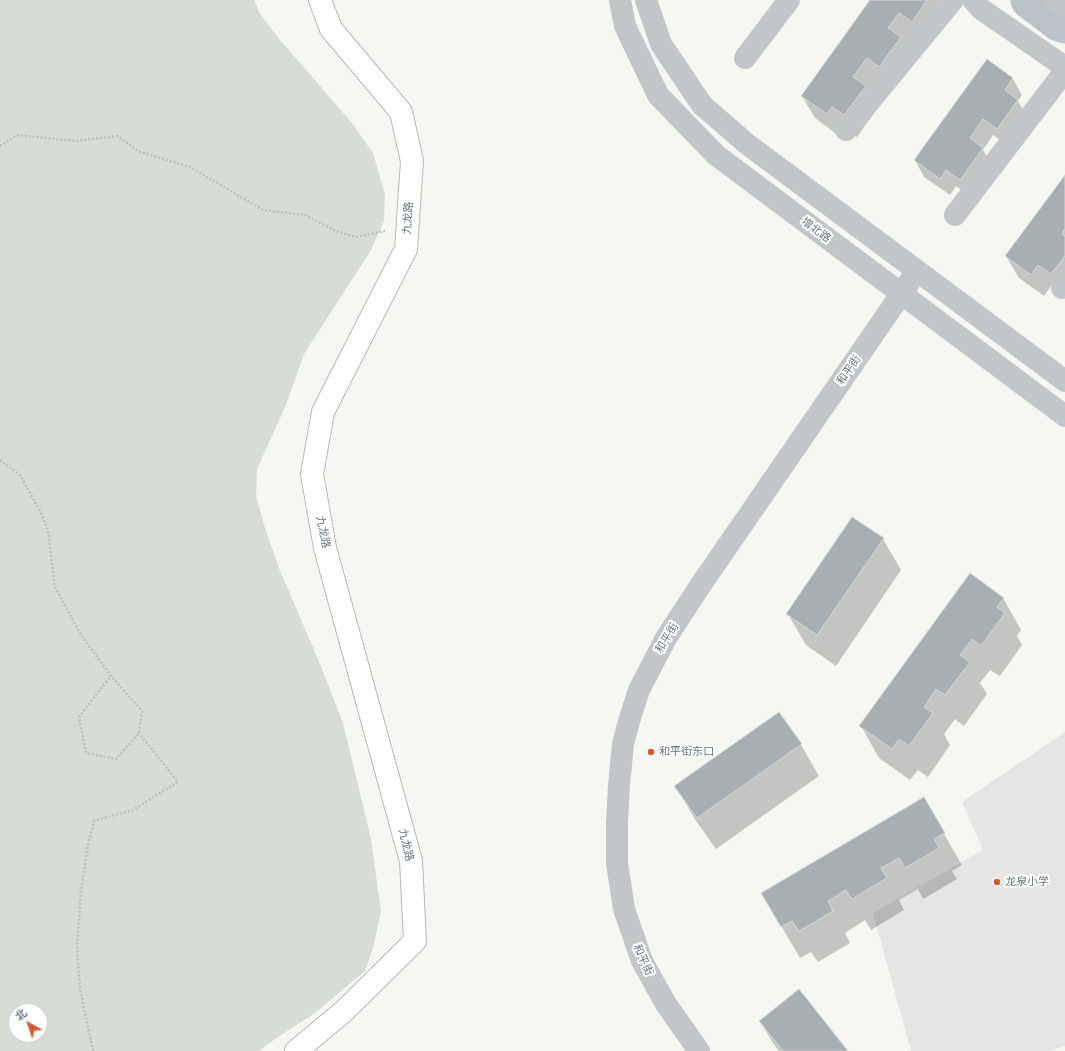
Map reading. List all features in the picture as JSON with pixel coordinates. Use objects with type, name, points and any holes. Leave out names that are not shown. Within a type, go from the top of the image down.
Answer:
[{"type":"main road","name":"九龙路","points":[[296,1051],[343,1012],[415,941],[411,862],[325,548],[312,474],[323,412],[406,249],[412,161],[401,112],[331,29],[320,0]]},
{"type":"street","name":"增北路","points":[[620,0],[625,26],[658,95],[716,155],[1065,416]]},
{"type":"street","points":[[646,0],[661,44],[702,105],[747,144],[1065,381]]},
{"type":"street","points":[[745,58],[789,0]]},
{"type":"street","points":[[846,130],[953,0]]},
{"type":"street","points":[[973,0],[981,9],[1065,67]]},
{"type":"street","points":[[1055,0],[1065,6]]},
{"type":"street","points":[[955,216],[1065,71]]},
{"type":"street","name":"和平街","points":[[699,1051],[666,1004],[642,961],[624,909],[617,863],[618,785],[630,718],[639,690],[666,638],[706,576],[917,271]]},
{"type":"path","points":[[0,146],[17,135],[76,141],[118,136],[138,151],[190,167],[263,210],[305,215],[336,231],[356,237],[408,226]]},
{"type":"path","points":[[0,460],[20,475],[40,511],[48,531],[55,587],[81,635],[111,676],[142,711],[139,732],[116,759],[86,753],[79,717],[111,676]]},
{"type":"path","points":[[93,1051],[80,988],[77,946],[81,891],[88,845],[94,821],[133,810],[178,782],[139,732]]},
{"type":"shaded area","points":[[0,0],[254,0],[260,14],[281,41],[352,123],[373,153],[385,195],[384,221],[371,250],[304,354],[286,405],[257,469],[256,496],[279,568],[320,664],[343,723],[371,839],[381,912],[373,948],[365,971],[315,1013],[259,1051],[0,1051]]},
{"type":"shaded area","name":"龙泉小学","points":[[1065,732],[1065,1046],[1050,1051],[911,1051],[873,913],[983,850],[962,802]]},
{"type":"building","points":[[870,0],[927,0],[912,22],[899,13],[888,28],[901,37],[879,67],[867,58],[853,77],[866,86],[844,115],[832,107],[827,114],[801,96]]},
{"type":"building","points":[[987,59],[1013,78],[1005,90],[1018,100],[997,129],[983,119],[970,138],[983,148],[960,180],[946,170],[940,179],[914,160]]},
{"type":"building","points":[[1065,175],[1065,229],[1062,234],[1065,236],[1065,256],[1051,274],[1038,265],[1031,275],[1005,256]]},
{"type":"building","points":[[852,517],[884,538],[817,635],[786,614]]},
{"type":"building","points":[[970,573],[1004,598],[997,607],[1005,613],[981,646],[972,639],[960,655],[970,662],[945,695],[936,689],[924,707],[933,713],[909,746],[899,739],[892,749],[859,726]]},
{"type":"building","points":[[779,712],[802,744],[697,818],[674,786]]},
{"type":"building","points":[[924,797],[945,833],[934,839],[939,848],[905,868],[899,858],[881,868],[887,878],[852,899],[846,890],[828,901],[833,911],[799,931],[792,921],[781,927],[761,893]]},
{"type":"building","points":[[799,989],[848,1051],[783,1051],[759,1021]]},
{"type":"waterway","points":[[1029,0],[1059,23],[1065,25]]},
{"type":"place","name":"和平街东口","points":[[651,752]]},
{"type":"place","name":"龙泉小学","points":[[997,882]]}]
